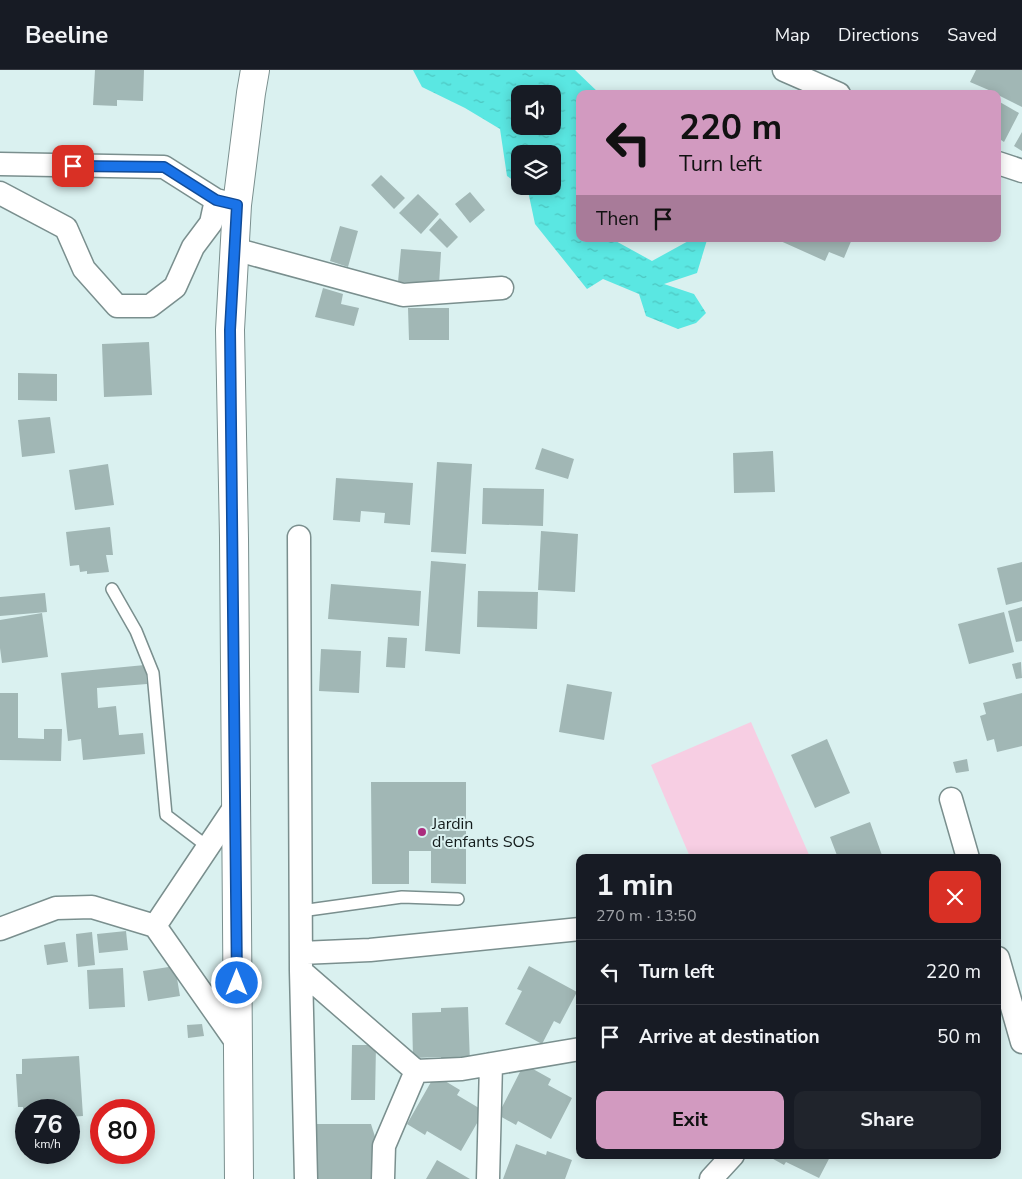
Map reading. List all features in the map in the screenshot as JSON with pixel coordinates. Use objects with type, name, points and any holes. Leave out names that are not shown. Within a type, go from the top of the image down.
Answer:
[{"type":"highway","points":[[239,1179],[230,330],[234,249],[227,202],[255,70]]},
{"type":"street","points":[[784,70],[830,90]]},
{"type":"street","points":[[0,164],[164,167],[227,202],[193,247],[175,287],[150,306],[117,306],[84,269],[66,228],[0,193]]},
{"type":"street","points":[[1001,164],[1022,171]]},
{"type":"street","points":[[234,249],[403,295],[502,288]]},
{"type":"street","points":[[299,537],[301,962],[306,1179]]},
{"type":"street","points":[[951,799],[967,854]]},
{"type":"street","points":[[155,926],[236,805]]},
{"type":"street","points":[[0,929],[56,908],[92,907],[155,926],[238,1043]]},
{"type":"street","points":[[301,962],[370,950],[576,929]]},
{"type":"street","points":[[301,962],[416,1071],[462,1069],[576,1050]]},
{"type":"street","points":[[1001,968],[1022,1042]]},
{"type":"street","points":[[488,1179],[491,1064]]},
{"type":"street","points":[[383,1179],[384,1146],[416,1071]]},
{"type":"street","points":[[711,1179],[729,1159]]},
{"type":"lane","points":[[112,589],[136,631],[153,673],[166,815],[208,847]]},
{"type":"lane","points":[[301,911],[402,897],[458,899]]},
{"type":"shaded area","points":[[751,722],[809,854],[689,854],[651,765]]},
{"type":"water","points":[[413,70],[575,70],[596,90],[576,90],[576,242],[617,242],[652,261],[687,242],[706,242],[697,273],[664,284],[694,294],[706,313],[696,323],[678,329],[646,316],[639,294],[603,279],[587,289],[535,224],[529,195],[561,195],[561,145],[511,145],[511,179],[507,176],[500,129],[465,108],[422,87]]},
{"type":"building","points":[[95,70],[144,70],[143,101],[117,100],[117,106],[93,105]]},
{"type":"building","points":[[976,70],[1022,70],[1022,107],[1001,96],[1001,90],[989,90],[970,82]]},
{"type":"building","points":[[1001,103],[1019,113],[1004,142],[1001,140]]},
{"type":"building","points":[[1022,132],[1022,151],[1014,146]]},
{"type":"building","points":[[381,175],[405,198],[394,209],[371,185]]},
{"type":"building","points":[[470,192],[485,210],[470,223],[455,204]]},
{"type":"building","points":[[418,194],[439,214],[421,234],[399,213]]},
{"type":"building","points":[[440,218],[458,237],[447,248],[429,230]]},
{"type":"building","points":[[340,226],[358,231],[348,267],[330,261]]},
{"type":"building","points":[[783,242],[851,242],[844,258],[829,252],[825,261]]},
{"type":"building","points":[[401,249],[441,252],[439,285],[398,282]]},
{"type":"building","points":[[323,288],[343,294],[341,304],[359,308],[354,326],[315,317]]},
{"type":"building","points":[[408,308],[449,308],[449,340],[409,340]]},
{"type":"building","points":[[149,342],[152,395],[104,397],[102,344]]},
{"type":"building","points":[[18,373],[57,374],[57,401],[18,400]]},
{"type":"building","points":[[50,417],[55,453],[22,457],[18,420]]},
{"type":"building","points":[[542,448],[574,459],[568,479],[535,469]]},
{"type":"building","points":[[773,451],[775,492],[734,493],[733,453]]},
{"type":"building","points":[[437,462],[472,464],[466,554],[431,552]]},
{"type":"building","points":[[108,464],[114,505],[75,510],[69,470]]},
{"type":"building","points":[[336,478],[413,483],[410,525],[384,523],[385,513],[361,511],[360,522],[333,520]]},
{"type":"building","points":[[483,488],[544,489],[543,526],[482,524]]},
{"type":"building","points":[[110,527],[113,555],[106,555],[109,572],[87,574],[87,571],[80,572],[79,565],[70,566],[66,532]]},
{"type":"building","points":[[541,531],[578,534],[575,592],[538,590]]},
{"type":"building","points":[[431,561],[466,564],[460,654],[425,651]]},
{"type":"building","points":[[1022,562],[1022,601],[1006,605],[997,568]]},
{"type":"building","points":[[331,584],[421,591],[419,626],[328,619]]},
{"type":"building","points":[[478,591],[538,592],[537,629],[477,627]]},
{"type":"building","points":[[45,593],[47,612],[0,616],[0,597]]},
{"type":"building","points":[[1022,607],[1022,641],[1016,642],[1008,611]]},
{"type":"building","points":[[1004,612],[1014,652],[969,664],[958,624]]},
{"type":"building","points":[[42,613],[48,657],[2,663],[0,620]]},
{"type":"building","points":[[388,637],[407,638],[405,668],[386,667]]},
{"type":"building","points":[[321,649],[361,651],[359,693],[319,691]]},
{"type":"building","points":[[1021,662],[1022,678],[1016,679],[1012,664]]},
{"type":"building","points":[[145,665],[147,684],[97,688],[98,708],[116,706],[119,735],[143,733],[145,754],[83,760],[81,739],[68,741],[61,673]]},
{"type":"building","points":[[567,684],[612,692],[604,740],[559,732]]},
{"type":"building","points":[[0,693],[18,693],[18,738],[44,739],[44,729],[62,729],[61,761],[0,760]]},
{"type":"building","points":[[1022,693],[1022,746],[997,752],[994,739],[987,741],[980,716],[986,714],[983,703]]},
{"type":"building","points":[[827,739],[850,793],[815,808],[791,755]]},
{"type":"building","points":[[967,759],[969,771],[956,773],[953,762]]},
{"type":"building","points":[[371,782],[466,782],[466,884],[431,883],[431,851],[409,851],[409,884],[372,884]]},
{"type":"building","points":[[870,822],[882,854],[836,854],[830,837]]},
{"type":"building","points":[[126,931],[128,950],[99,953],[97,934]]},
{"type":"building","points":[[92,932],[95,965],[78,967],[76,934]]},
{"type":"building","points":[[65,942],[68,962],[47,965],[44,945]]},
{"type":"building","points":[[175,966],[180,996],[148,1001],[143,971]]},
{"type":"building","points":[[529,966],[576,991],[560,1024],[554,1021],[542,1044],[505,1024],[522,991],[517,989]]},
{"type":"building","points":[[123,968],[125,1007],[89,1009],[87,970]]},
{"type":"building","points":[[468,1007],[470,1063],[441,1064],[441,1057],[413,1058],[412,1013],[441,1012],[441,1008]]},
{"type":"building","points":[[202,1024],[204,1036],[188,1038],[187,1025]]},
{"type":"building","points":[[352,1045],[376,1045],[375,1100],[351,1100]]},
{"type":"building","points":[[79,1056],[83,1116],[80,1116],[80,1099],[18,1099],[16,1074],[22,1074],[22,1059]]},
{"type":"building","points":[[524,1064],[551,1079],[548,1085],[572,1098],[551,1139],[518,1121],[516,1125],[498,1115]]},
{"type":"building","points":[[435,1075],[460,1090],[457,1095],[484,1111],[461,1151],[427,1131],[425,1135],[407,1124]]},
{"type":"building","points":[[314,1124],[371,1124],[377,1143],[377,1179],[315,1179]]},
{"type":"building","points":[[516,1144],[546,1155],[547,1151],[572,1160],[565,1179],[503,1179]]},
{"type":"building","points":[[773,1159],[829,1159],[819,1178],[786,1162],[784,1165]]},
{"type":"building","points":[[437,1160],[470,1179],[426,1179]]},
{"type":"place","name":"Jardin d'enfants SOS","points":[[422,832]]},
{"type":"route","points":[[73,166],[164,167],[216,200],[237,205],[230,330],[234,538],[237,983]]}]
